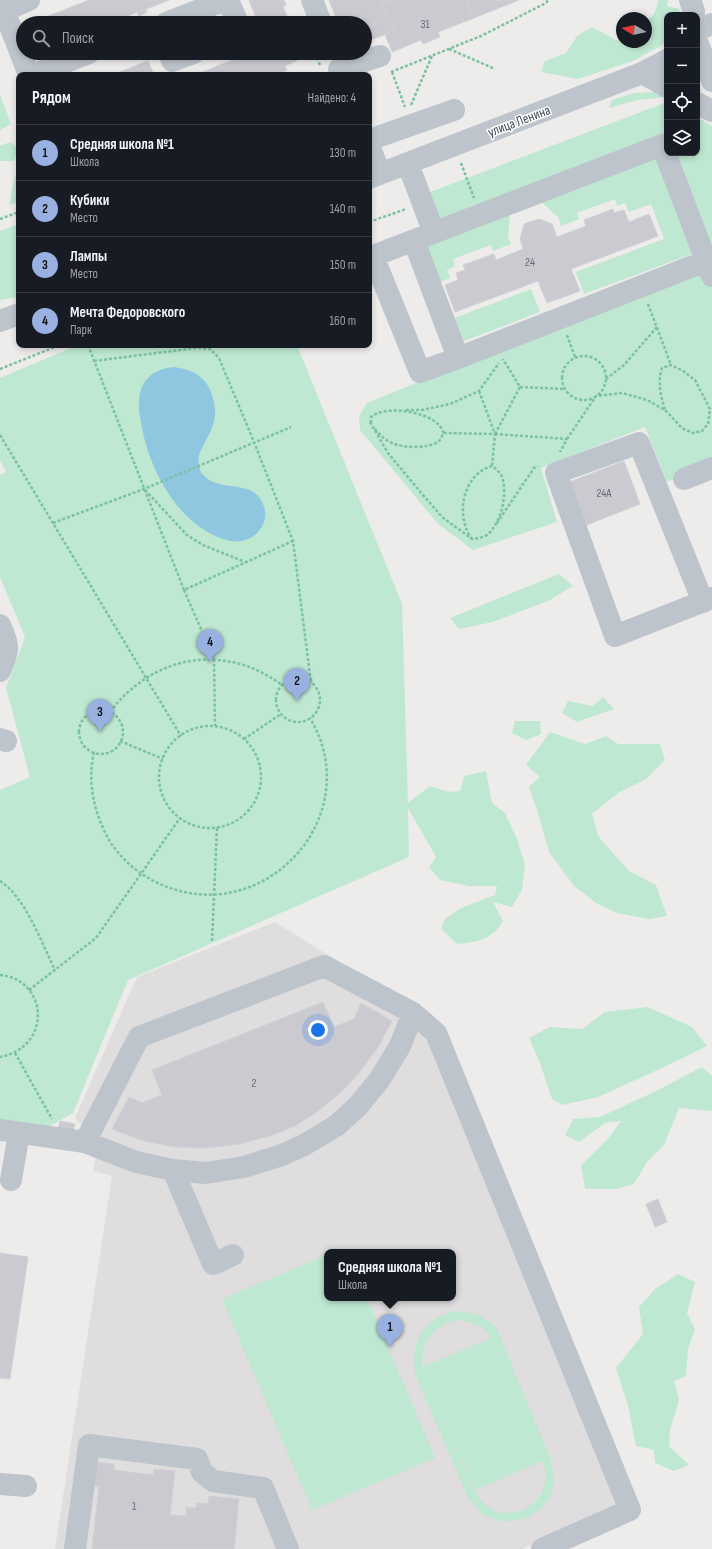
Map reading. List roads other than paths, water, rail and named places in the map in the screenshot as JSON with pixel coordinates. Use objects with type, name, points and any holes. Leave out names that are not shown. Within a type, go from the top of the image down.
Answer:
[{"type":"street","points":[[16,41],[2,5],[29,0]]},
{"type":"street","points":[[184,16],[226,0],[234,16]]},
{"type":"street","points":[[312,0],[318,16]]},
{"type":"street","points":[[690,0],[694,12]]},
{"type":"street","points":[[700,29],[712,24]]},
{"type":"street","points":[[700,48],[712,81]]},
{"type":"street","points":[[23,60],[28,72]]},
{"type":"street","points":[[40,72],[71,60]]},
{"type":"street","name":"улица Ленина","points":[[375,176],[642,73],[664,62]]},
{"type":"street","points":[[338,66],[386,68]]},
{"type":"street","points":[[642,73],[664,85]]},
{"type":"street","points":[[700,105],[712,111]]},
{"type":"street","points":[[372,138],[410,119],[454,110]]},
{"type":"street","points":[[410,119],[423,203],[434,233]]},
{"type":"street","points":[[662,145],[709,268],[641,286],[420,372],[373,256],[434,233],[662,145]]},
{"type":"street","points":[[372,160],[375,176]]},
{"type":"street","points":[[414,241],[458,358]]},
{"type":"street","points":[[0,321],[16,315]]},
{"type":"street","points":[[640,443],[707,600],[615,636],[556,473],[640,443]]},
{"type":"street","points":[[684,479],[712,468]]},
{"type":"street","points":[[0,671],[8,651],[2,634]]},
{"type":"street","points":[[85,1142],[139,1037],[324,966],[413,1014],[436,1033],[630,1510],[542,1549]]},
{"type":"street","points":[[11,1180],[9,1132],[85,1142],[136,1162],[173,1170],[206,1173],[244,1167],[282,1155],[304,1145],[336,1126],[358,1106],[380,1079],[400,1046],[413,1014]]},
{"type":"street","points":[[173,1170],[213,1264],[233,1255]]},
{"type":"street","points":[[75,1549],[89,1445],[197,1459],[202,1472],[213,1481],[263,1488],[288,1549]]},
{"type":"street","points":[[0,1484],[26,1486]]},
{"type":"water","points":[[174,367],[182,368],[196,374],[206,382],[212,395],[215,414],[213,425],[198,457],[201,473],[217,483],[243,488],[255,493],[264,506],[264,523],[253,536],[245,540],[226,540],[209,533],[193,522],[180,509],[168,493],[150,458],[139,411],[141,389],[148,378],[159,370]]},
{"type":"place","name":"Мечта Федоровского","points":[[210,662]]},
{"type":"place","name":"Кубики","points":[[297,701]]},
{"type":"place","name":"Лампы","points":[[100,732]]},
{"type":"place","name":"Средняя школа №1","points":[[390,1347]]}]
